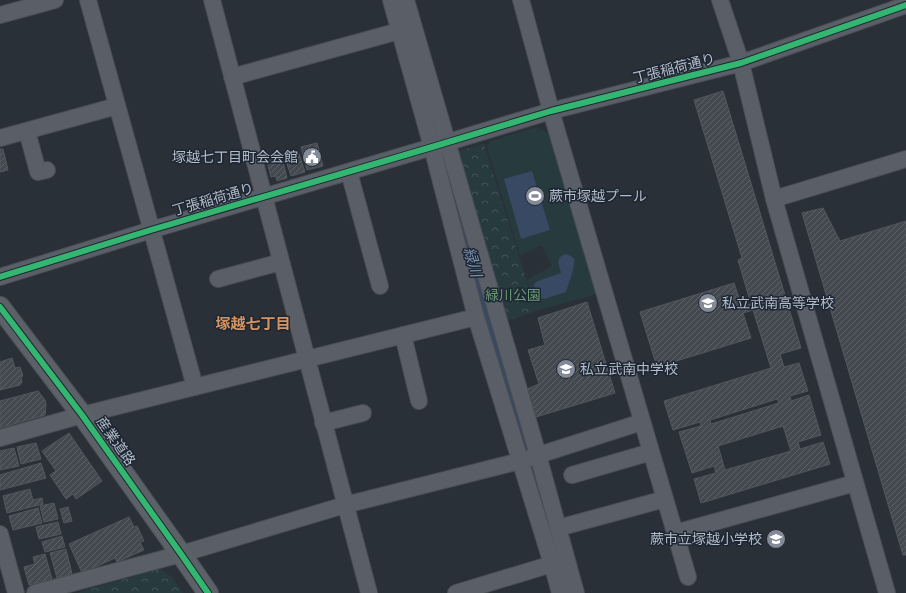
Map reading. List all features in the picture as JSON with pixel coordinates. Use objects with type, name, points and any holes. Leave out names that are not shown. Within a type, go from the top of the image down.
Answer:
[{"type":"main road","name":"産業道路","points":[[0,307],[82,415],[208,593]]},
{"type":"street","points":[[0,16],[56,0]]},
{"type":"street","points":[[88,0],[195,387]]},
{"type":"street","points":[[212,0],[369,593]]},
{"type":"street","points":[[391,0],[399,31],[439,145],[537,456],[576,593]]},
{"type":"street","points":[[406,0],[476,317],[560,593]]},
{"type":"street","points":[[521,0],[551,111],[688,577]]},
{"type":"street","points":[[720,0],[741,63],[774,199],[887,593]]},
{"type":"street","name":"丁張稲荷通り","points":[[0,277],[151,230],[551,111],[741,63],[906,5]]},
{"type":"street","points":[[232,77],[399,31]]},
{"type":"street","points":[[0,138],[117,106]]},
{"type":"street","points":[[27,131],[38,172],[47,170]]},
{"type":"street","points":[[774,199],[906,159]]},
{"type":"street","points":[[349,172],[380,286]]},
{"type":"street","points":[[218,279],[282,262]]},
{"type":"street","points":[[0,438],[82,415],[476,317]]},
{"type":"street","points":[[403,335],[419,401]]},
{"type":"street","points":[[323,423],[363,413]]},
{"type":"street","points":[[35,593],[71,588],[345,505],[521,461],[642,422]]},
{"type":"street","points":[[572,475],[651,452]]},
{"type":"street","points":[[675,533],[855,483]]},
{"type":"street","points":[[558,528],[665,499]]},
{"type":"street","points":[[0,534],[16,593]]},
{"type":"street","points":[[456,593],[552,564]]},
{"type":"green space","name":"蕨市塚越プール","points":[[537,127],[550,134],[597,294],[536,311],[527,280],[552,266],[541,245],[520,256],[487,147],[490,141]]},
{"type":"green space","name":"緑川公園","points":[[484,144],[536,311],[503,322],[458,151]]},
{"type":"green space","points":[[160,569],[172,577],[183,593],[79,593],[79,592]]},
{"type":"water","points":[[532,171],[550,230],[521,239],[504,179]]},
{"type":"water","points":[[565,254],[574,259],[573,271],[566,292],[544,299],[539,297],[534,284],[538,281],[561,273],[558,262],[560,257]]},
{"type":"building","points":[[723,91],[801,348],[780,354],[784,367],[799,363],[808,391],[790,396],[791,401],[809,395],[821,435],[798,442],[800,449],[823,442],[830,464],[701,503],[694,479],[716,473],[714,466],[692,473],[679,432],[701,426],[700,422],[673,430],[664,401],[771,368],[753,310],[743,313],[751,338],[657,367],[640,312],[734,283],[742,307],[751,304],[738,260],[742,258],[694,100]],"holes":[[[777,399],[779,403],[711,424],[710,420]],[[783,426],[791,451],[725,470],[718,446]]]},
{"type":"building","points":[[317,143],[323,166],[307,170],[301,147]]},
{"type":"building","points":[[0,149],[3,149],[8,170],[0,172]]},
{"type":"building","points":[[298,151],[305,172],[291,176],[284,155]]},
{"type":"building","points":[[281,154],[287,178],[277,181],[276,176],[271,177],[266,158]]},
{"type":"building","points":[[823,208],[840,241],[906,221],[906,555],[903,555],[802,213]]},
{"type":"building","points":[[587,302],[615,393],[536,417],[527,389],[539,384],[528,350],[545,345],[538,318]]},
{"type":"building","points":[[12,358],[15,368],[20,367],[23,376],[21,377],[22,382],[20,385],[0,390],[0,362]]},
{"type":"building","points":[[38,391],[45,400],[45,415],[0,428],[0,401]]},
{"type":"building","points":[[69,433],[102,481],[76,499],[73,494],[66,499],[50,475],[56,471],[42,451]]},
{"type":"building","points":[[36,443],[41,459],[21,464],[17,447]]},
{"type":"building","points":[[14,448],[19,466],[0,470],[0,451]]},
{"type":"building","points":[[41,463],[46,478],[0,490],[0,475]]},
{"type":"building","points":[[30,489],[33,500],[42,498],[43,504],[7,513],[3,496]]},
{"type":"building","points":[[54,503],[58,519],[44,522],[40,506]]},
{"type":"building","points":[[68,507],[72,521],[64,523],[60,509]]},
{"type":"building","points":[[38,508],[42,523],[13,530],[9,516]]},
{"type":"building","points":[[129,517],[134,527],[137,526],[144,541],[140,542],[144,550],[117,562],[115,558],[82,573],[69,544]]},
{"type":"building","points":[[58,522],[61,534],[39,539],[36,527]]},
{"type":"building","points":[[62,536],[65,547],[45,552],[42,542]]},
{"type":"building","points":[[66,549],[72,574],[57,578],[50,553]]},
{"type":"building","points":[[45,554],[52,579],[29,585],[24,567],[35,564],[33,557]]},
{"type":"waterway","name":"緑川","points":[[450,188],[557,555]]},
{"type":"cycle path","points":[[0,277],[151,230],[551,111],[741,63],[906,5]]},
{"type":"cycle path","points":[[0,307],[82,415],[208,593]]},
{"type":"place","name":"塚越七丁目町会会館","points":[[312,157]]},
{"type":"place","name":"蕨市塚越プール","points":[[535,196]]},
{"type":"place","name":"私立武南高等学校","points":[[708,303]]},
{"type":"place","name":"私立武南中学校","points":[[566,369]]},
{"type":"place","name":"蕨市立塚越小学校","points":[[776,539]]},
{"type":"district","name":"塚越七丁目","points":[[253,323]]}]
